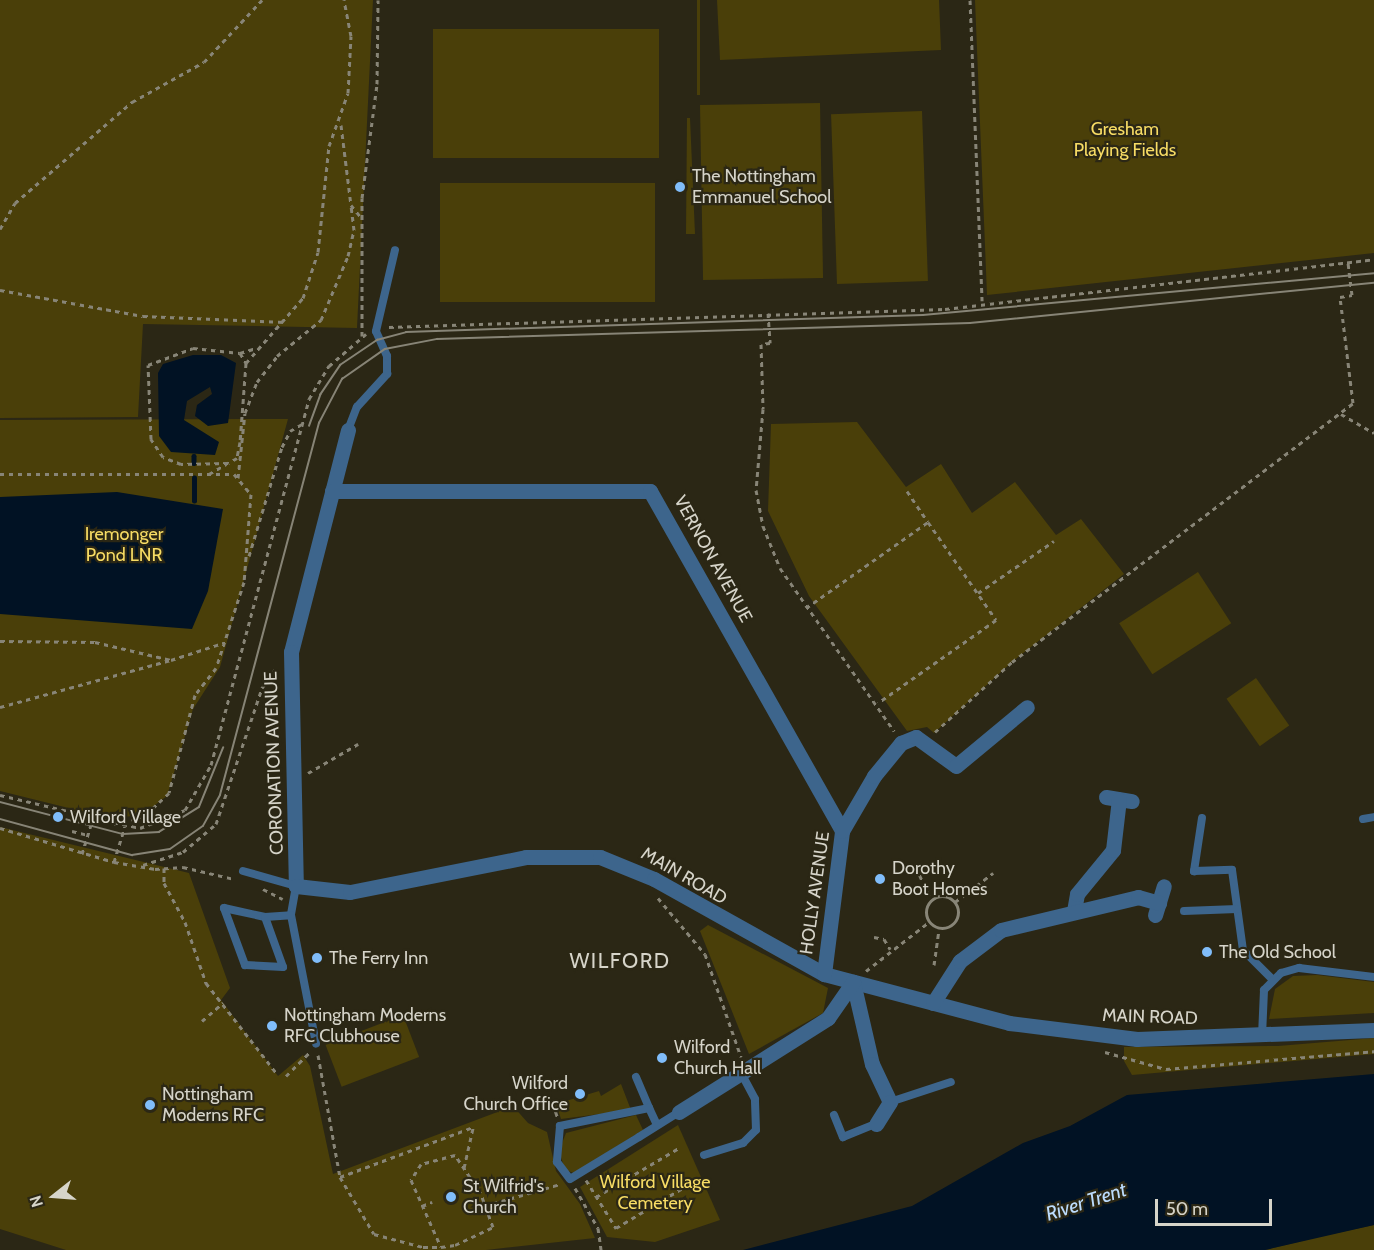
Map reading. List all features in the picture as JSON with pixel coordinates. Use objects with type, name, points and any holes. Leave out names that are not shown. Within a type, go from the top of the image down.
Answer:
[{"type":"street","name":"CORONATION AVENUE","points":[[296,886],[289,670],[293,632],[348,430]]},
{"type":"street","name":"VERNON AVENUE","points":[[332,491],[650,491],[842,831]]},
{"type":"street","points":[[901,743],[916,737],[957,766],[1027,706]]},
{"type":"street","name":"HOLLY AVENUE","points":[[824,974],[842,831],[901,743]]},
{"type":"street","points":[[1074,911],[1077,894],[1113,850],[1119,799]]},
{"type":"street","name":"MAIN ROAD","points":[[296,886],[350,892],[556,855],[600,857],[654,879],[824,974],[1009,1023],[1097,1036],[1262,1036],[1374,1030]]},
{"type":"street","points":[[933,1003],[975,945],[1001,930],[1138,897],[1157,909],[1164,886]]},
{"type":"street","points":[[679,1112],[828,1018],[853,982]]},
{"type":"street","points":[[853,982],[872,1064],[890,1102],[876,1124]]},
{"type":"lane","points":[[348,430],[357,407],[387,374],[387,356],[376,331],[395,250]]},
{"type":"lane","points":[[1363,819],[1374,817]]},
{"type":"lane","points":[[1202,818],[1194,871],[1232,870],[1243,950],[1273,980]]},
{"type":"lane","points":[[243,871],[296,886],[291,915],[316,1044]]},
{"type":"lane","points":[[265,917],[283,967],[245,965],[224,908],[265,917],[291,915]]},
{"type":"lane","points":[[1184,911],[1237,909]]},
{"type":"lane","points":[[1262,1036],[1264,990],[1273,980],[1299,968],[1374,976]]},
{"type":"lane","points":[[704,1155],[743,1143],[756,1130],[757,1107],[743,1072]]},
{"type":"lane","points":[[636,1077],[657,1125]]},
{"type":"lane","points":[[890,1102],[951,1082]]},
{"type":"lane","points":[[649,1108],[560,1126],[556,1155],[570,1179],[679,1112]]},
{"type":"lane","points":[[834,1115],[843,1137],[876,1124]]},
{"type":"path","points":[[0,229],[15,203],[132,102],[204,62],[262,0]]},
{"type":"path","points":[[238,478],[245,413],[258,382],[277,356],[321,320],[348,256],[354,230],[341,123],[351,36],[344,0]]},
{"type":"path","points":[[362,336],[361,217],[376,84],[378,0]]},
{"type":"path","points":[[970,0],[982,301]]},
{"type":"path","points":[[208,475],[237,458],[246,363],[259,346],[286,322],[303,298],[318,252],[329,146],[341,123]]},
{"type":"path","points":[[351,205],[361,217]]},
{"type":"path","points":[[0,795],[92,820],[125,826],[170,819],[200,791],[302,424],[315,385],[362,336],[410,324],[945,309],[982,301],[1374,259]]},
{"type":"path","points":[[925,742],[1012,662],[1353,403],[1354,382],[1340,297],[1352,295],[1348,263]]},
{"type":"path","points":[[0,290],[143,316],[286,322]]},
{"type":"path","points":[[768,313],[770,343],[761,344],[764,409],[756,490],[768,540],[807,608],[878,703],[901,743]]},
{"type":"path","points":[[228,463],[181,465],[163,457],[150,431],[148,365],[193,348],[240,353],[259,346]]},
{"type":"path","points":[[240,353],[246,363]]},
{"type":"path","points":[[1341,414],[1374,432]]},
{"type":"path","points":[[112,824],[144,816],[169,793],[195,695],[216,668],[282,447],[290,431],[302,424]]},
{"type":"path","points":[[0,474],[208,475],[238,478],[251,494],[244,530],[249,558]]},
{"type":"path","points":[[878,703],[996,620],[907,491]]},
{"type":"path","points":[[807,608],[928,522]]},
{"type":"path","points":[[978,593],[1054,541]]},
{"type":"path","points":[[0,640],[95,642],[171,660]]},
{"type":"path","points":[[0,707],[171,660],[224,642]]},
{"type":"path","points":[[140,866],[183,852],[216,824],[262,688],[274,668],[289,670]]},
{"type":"path","points":[[294,778],[358,744]]},
{"type":"path","points":[[82,854],[92,820]]},
{"type":"path","points":[[114,862],[125,826]]},
{"type":"path","points":[[0,828],[114,862],[164,868],[183,867],[240,881]]},
{"type":"path","points":[[72,831],[88,835]]},
{"type":"path","points":[[916,867],[931,900]]},
{"type":"path","points":[[164,868],[164,883],[182,914],[206,983],[277,1074]]},
{"type":"path","points":[[955,902],[993,873]]},
{"type":"path","points":[[654,879],[663,906],[705,954],[743,1072]]},
{"type":"path","points":[[261,887],[293,902]]},
{"type":"path","points":[[939,929],[928,922],[926,910],[931,900],[945,896],[955,902]]},
{"type":"path","points":[[939,929],[955,923],[955,902]]},
{"type":"path","points":[[853,982],[890,949],[928,922]]},
{"type":"path","points":[[934,965],[939,929]]},
{"type":"path","points":[[874,937],[884,939],[890,949]]},
{"type":"path","points":[[202,1021],[223,1003]]},
{"type":"path","points":[[286,1076],[316,1044]]},
{"type":"path","points":[[316,1044],[338,1172],[374,1234],[391,1236],[398,1244],[441,1247],[489,1233],[493,1227],[485,1205],[455,1155],[421,1164],[411,1180],[441,1247]]},
{"type":"path","points":[[1098,1050],[1166,1069],[1374,1051]]},
{"type":"path","points":[[340,1177],[473,1127],[464,1170]]},
{"type":"path","points":[[596,1197],[679,1148]]},
{"type":"path","points":[[581,1173],[616,1228],[696,1179]]},
{"type":"path","points":[[485,1205],[570,1179],[598,1228],[601,1250]]},
{"type":"path","points":[[422,1206],[432,1202]]},
{"type":"green space","points":[[0,0],[373,0],[357,328],[143,324],[138,417],[0,418]]},
{"type":"green space","points":[[697,0],[700,0],[700,95],[697,95]]},
{"type":"green space","points":[[717,0],[939,0],[941,50],[720,60]]},
{"type":"green space","name":"Gresham Playing Fields","points":[[975,0],[1374,0],[1374,253],[987,295]]},
{"type":"green space","points":[[433,29],[659,29],[659,158],[433,158]]},
{"type":"green space","points":[[820,103],[823,278],[703,280],[700,105]]},
{"type":"green space","points":[[922,111],[928,281],[837,284],[831,114]]},
{"type":"green space","points":[[687,118],[690,118],[695,234],[686,234]]},
{"type":"green space","points":[[440,183],[655,183],[655,302],[440,302]]},
{"type":"green space","name":"Iremonger Pond LNR","points":[[288,419],[220,667],[193,709],[167,796],[143,814],[113,819],[0,791],[0,420]]},
{"type":"green space","points":[[857,422],[906,487],[941,464],[972,513],[1015,482],[1056,535],[1081,519],[1124,574],[1012,662],[934,733],[927,727],[907,731],[809,596],[768,511],[771,424]]},
{"type":"green space","points":[[1198,572],[1231,623],[1152,674],[1119,623]]},
{"type":"green space","points":[[1256,678],[1289,726],[1260,746],[1227,699]]},
{"type":"green space","points":[[0,827],[189,873],[230,988],[221,1000],[278,1076],[303,1055],[310,1066],[333,1174],[513,1106],[528,1123],[547,1132],[556,1171],[580,1204],[595,1238],[486,1250],[66,1250],[0,1229]]},
{"type":"green space","points":[[708,925],[828,988],[823,1013],[749,1054],[700,931]]},
{"type":"green space","points":[[1317,975],[1374,982],[1374,1013],[1269,1019],[1275,989],[1293,976]]},
{"type":"green space","points":[[403,1015],[419,1057],[342,1087],[326,1045]]},
{"type":"green space","points":[[1374,1038],[1374,1054],[1132,1075],[1124,1061],[1124,1047],[1278,1046]]},
{"type":"green space","points":[[621,1084],[631,1110],[561,1119],[556,1104],[599,1091],[601,1096]]},
{"type":"green space","points":[[636,1115],[643,1130],[574,1173],[565,1170],[559,1151],[566,1133]]},
{"type":"green space","name":"Wilford Village Cemetery","points":[[678,1125],[720,1220],[655,1242],[607,1237],[580,1187]]},
{"type":"green space","points":[[1374,1225],[1374,1250],[1265,1250],[1322,1236]]},
{"type":"water","points":[[193,355],[221,355],[236,363],[228,423],[208,426],[195,416],[197,405],[212,394],[210,387],[187,401],[184,420],[219,442],[215,455],[171,452],[159,436],[158,373],[163,364]]},
{"type":"water","points":[[117,492],[223,509],[208,591],[192,629],[0,614],[0,497]]},
{"type":"water","name":"River Trent","points":[[1374,1074],[1374,1225],[1265,1250],[743,1250],[912,1206],[1023,1143],[1070,1126],[1127,1095]]},
{"type":"waterway","points":[[194,456],[194,463]]},
{"type":"waterway","points":[[194,478],[194,501]]},
{"type":"tram line","points":[[309,426],[320,395],[340,365],[377,340],[406,332],[923,315],[1374,273]]},
{"type":"tram line","points":[[0,819],[132,855],[170,849],[203,826],[220,795],[319,423],[342,379],[385,349],[437,339],[970,323],[1374,283]]},
{"type":"tram line","points":[[0,802],[123,834],[159,832],[199,807],[223,748]]},
{"type":"place","name":"The Nottingham Emmanuel School","points":[[680,187]]},
{"type":"place","name":"Wilford Village","points":[[58,817]]},
{"type":"place","name":"Dorothy Boot Homes","points":[[880,879]]},
{"type":"place","name":"The Old School","points":[[1207,952]]},
{"type":"place","name":"The Ferry Inn","points":[[317,958]]},
{"type":"place","name":"Nottingham Moderns RFC Clubhouse","points":[[272,1026]]},
{"type":"place","name":"Wilford Church Hall","points":[[662,1058]]},
{"type":"place","name":"Wilford Church Office","points":[[580,1094]]},
{"type":"place","name":"Nottingham Moderns RFC","points":[[150,1105]]},
{"type":"place","name":"St Wilfrid's Church","points":[[451,1197]]},
{"type":"district","name":"WILFORD","points":[[620,961]]}]
